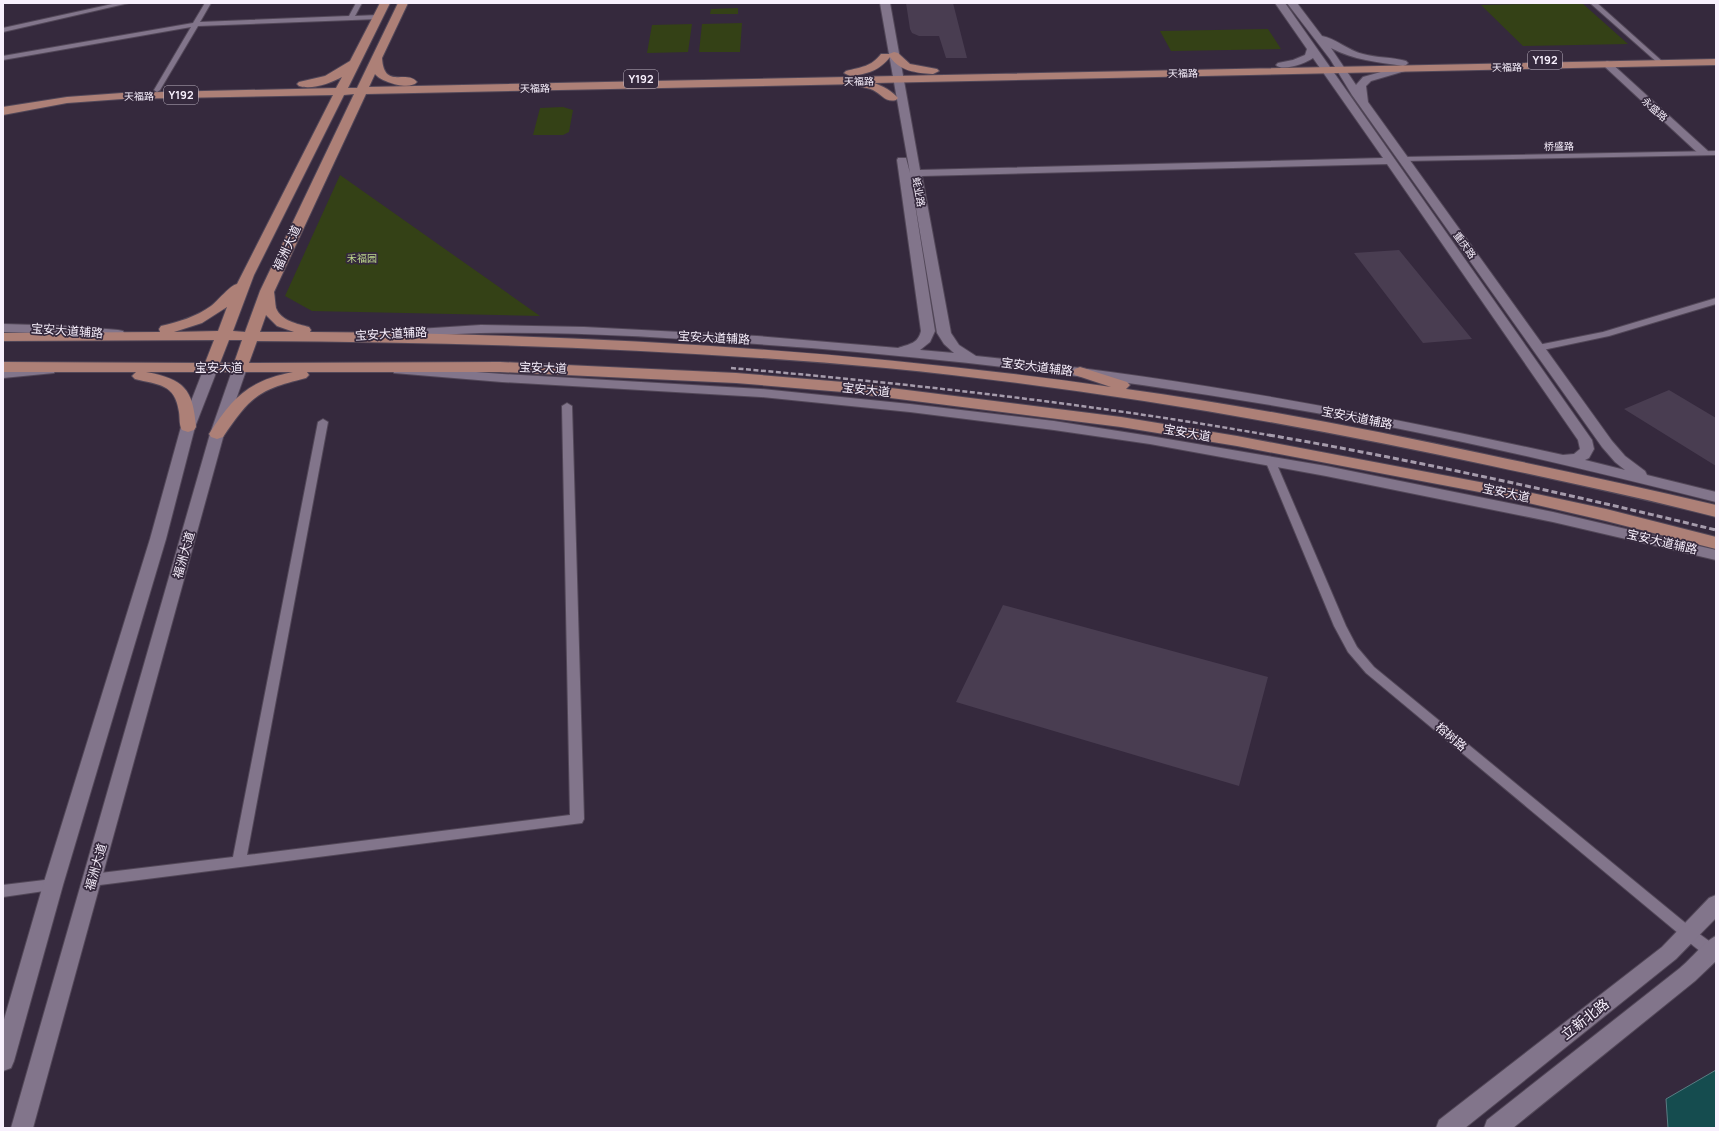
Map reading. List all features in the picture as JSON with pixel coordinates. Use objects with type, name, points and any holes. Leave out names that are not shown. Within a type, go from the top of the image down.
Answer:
[{"type":"main road","name":"福洲大道","points":[[3,1061],[53,885],[158,539],[188,427],[249,272],[385,3]]},
{"type":"main road","name":"福洲大道","points":[[22,1128],[184,556],[217,434],[267,291],[403,3]]},
{"type":"main road","name":"蚝业路","points":[[876,3],[890,56]]},
{"type":"main road","name":"蚝业路","points":[[885,3],[893,77],[915,173],[944,333],[952,346],[961,352],[981,360]]},
{"type":"main road","points":[[1280,3],[1312,49],[1323,71]]},
{"type":"main road","name":"重庆路","points":[[1292,3],[1340,67],[1362,102],[1612,451],[1646,479]]},
{"type":"main road","points":[[1316,36],[1344,51],[1361,57],[1402,66]]},
{"type":"main road","name":"Y192","points":[[1284,68],[1309,57],[1312,49]]},
{"type":"main road","points":[[830,78],[871,69],[890,56],[900,63],[912,68],[961,75]]},
{"type":"main road","name":"天福路","points":[[3,105],[66,94],[157,90],[362,89],[1284,68],[1323,71],[1340,67],[1607,64],[1716,56]]},
{"type":"main road","points":[[270,90],[328,79],[345,71],[358,58]]},
{"type":"main road","points":[[377,58],[376,68],[378,73],[383,77],[428,87]]},
{"type":"main road","name":"天福路","points":[[1402,66],[1658,60],[1716,62]]},
{"type":"main road","name":"永盛路","points":[[1607,64],[1704,153]]},
{"type":"main road","points":[[1362,102],[1361,86],[1367,79],[1402,66]]},
{"type":"main road","name":"重庆路","points":[[1323,71],[1340,91],[1553,394],[1587,445],[1587,450],[1584,455],[1571,459],[1562,459]]},
{"type":"main road","points":[[830,78],[864,84],[884,91],[897,98],[919,84],[961,75]]},
{"type":"main road","points":[[348,118],[359,107],[369,101],[428,87]]},
{"type":"main road","points":[[270,90],[321,100],[325,103],[327,108],[325,120]]},
{"type":"main road","name":"天福路","points":[[3,111],[88,98],[270,90]]},
{"type":"main road","name":"蚝业路","points":[[897,98],[928,331],[927,337],[919,345],[910,349],[898,351]]},
{"type":"main road","points":[[915,173],[1002,173],[1025,170],[1389,161]]},
{"type":"main road","points":[[132,336],[180,326],[208,315],[226,302],[249,272],[278,268]]},
{"type":"main road","points":[[267,291],[269,309],[272,316],[280,322],[309,332],[347,336]]},
{"type":"main road","name":"宝安大道辅路","points":[[3,328],[70,330],[132,336]]},
{"type":"main road","name":"宝安大道辅路","points":[[347,336],[469,330],[576,331],[696,336],[898,351],[981,360],[1080,372],[1285,404],[1443,434],[1562,459],[1716,497]]},
{"type":"main road","points":[[3,337],[347,336],[463,339],[602,345],[889,364],[1174,401],[1387,438],[1602,484],[1716,511]]},
{"type":"main road","name":"宝安大道","points":[[3,367],[508,367],[736,378],[843,387],[1054,413],[1221,438],[1396,470],[1606,515],[1716,543]]},
{"type":"main road","points":[[3,374],[78,368],[138,375],[164,381],[173,384],[180,390],[185,399],[188,427]]},
{"type":"main road","points":[[217,434],[226,419],[246,396],[267,384],[301,375],[373,368]]},
{"type":"main road","name":"宝安大道辅路","points":[[373,368],[466,376],[664,386],[814,398],[1030,423],[1196,447],[1270,460],[1569,520],[1716,555]]},
{"type":"main road","points":[[1080,372],[1174,401]]},
{"type":"main road","points":[[1553,394],[1571,394]]},
{"type":"main road","name":"立新北路","points":[[1448,1128],[1669,953],[1689,934],[1716,904]]},
{"type":"main road","points":[[1495,1128],[1612,1036],[1694,968],[1714,948]]},
{"type":"street","points":[[3,30],[126,3]]},
{"type":"street","points":[[157,90],[208,3]]},
{"type":"street","points":[[351,18],[358,3]]},
{"type":"street","points":[[1593,3],[1658,60]]},
{"type":"street","points":[[3,58],[196,24],[378,17]]},
{"type":"street","name":"桥盛路","points":[[1403,159],[1716,153]]},
{"type":"street","points":[[1538,348],[1563,345],[1601,335],[1716,301]]},
{"type":"street","points":[[92,880],[577,819],[567,406]]},
{"type":"street","points":[[239,861],[323,422]]},
{"type":"street","name":"榕树路","points":[[1270,460],[1340,626],[1352,649],[1370,670],[1689,934],[1714,948]]},
{"type":"street","points":[[3,891],[53,885]]},
{"type":"green space","points":[[1582,3],[1628,44],[1523,46],[1481,5]]},
{"type":"green space","points":[[738,8],[738,14],[710,14],[711,9]]},
{"type":"green space","points":[[742,23],[740,52],[699,52],[702,24]]},
{"type":"green space","points":[[692,24],[688,52],[647,53],[652,25]]},
{"type":"green space","points":[[1268,29],[1281,49],[1171,51],[1160,31]]},
{"type":"green space","points":[[563,107],[573,110],[569,132],[563,135],[533,135],[540,108]]},
{"type":"green space","name":"禾福园","points":[[340,175],[540,316],[312,311],[285,296]]},
{"type":"shaded area","points":[[1716,1070],[1716,1128],[1668,1128],[1666,1099]]},
{"type":"building","points":[[906,3],[953,3],[967,58],[946,58],[939,36],[919,36],[912,33]]},
{"type":"building","points":[[1399,250],[1472,339],[1423,343],[1354,253]]},
{"type":"building","points":[[1669,390],[1716,418],[1716,466],[1624,409]]},
{"type":"building","points":[[1003,605],[1268,677],[1239,786],[956,702]]},
{"type":"railway","points":[[731,368],[1003,396],[1139,414],[1274,436]]},
{"type":"railway","points":[[1269,435],[1493,479],[1716,530]]}]
